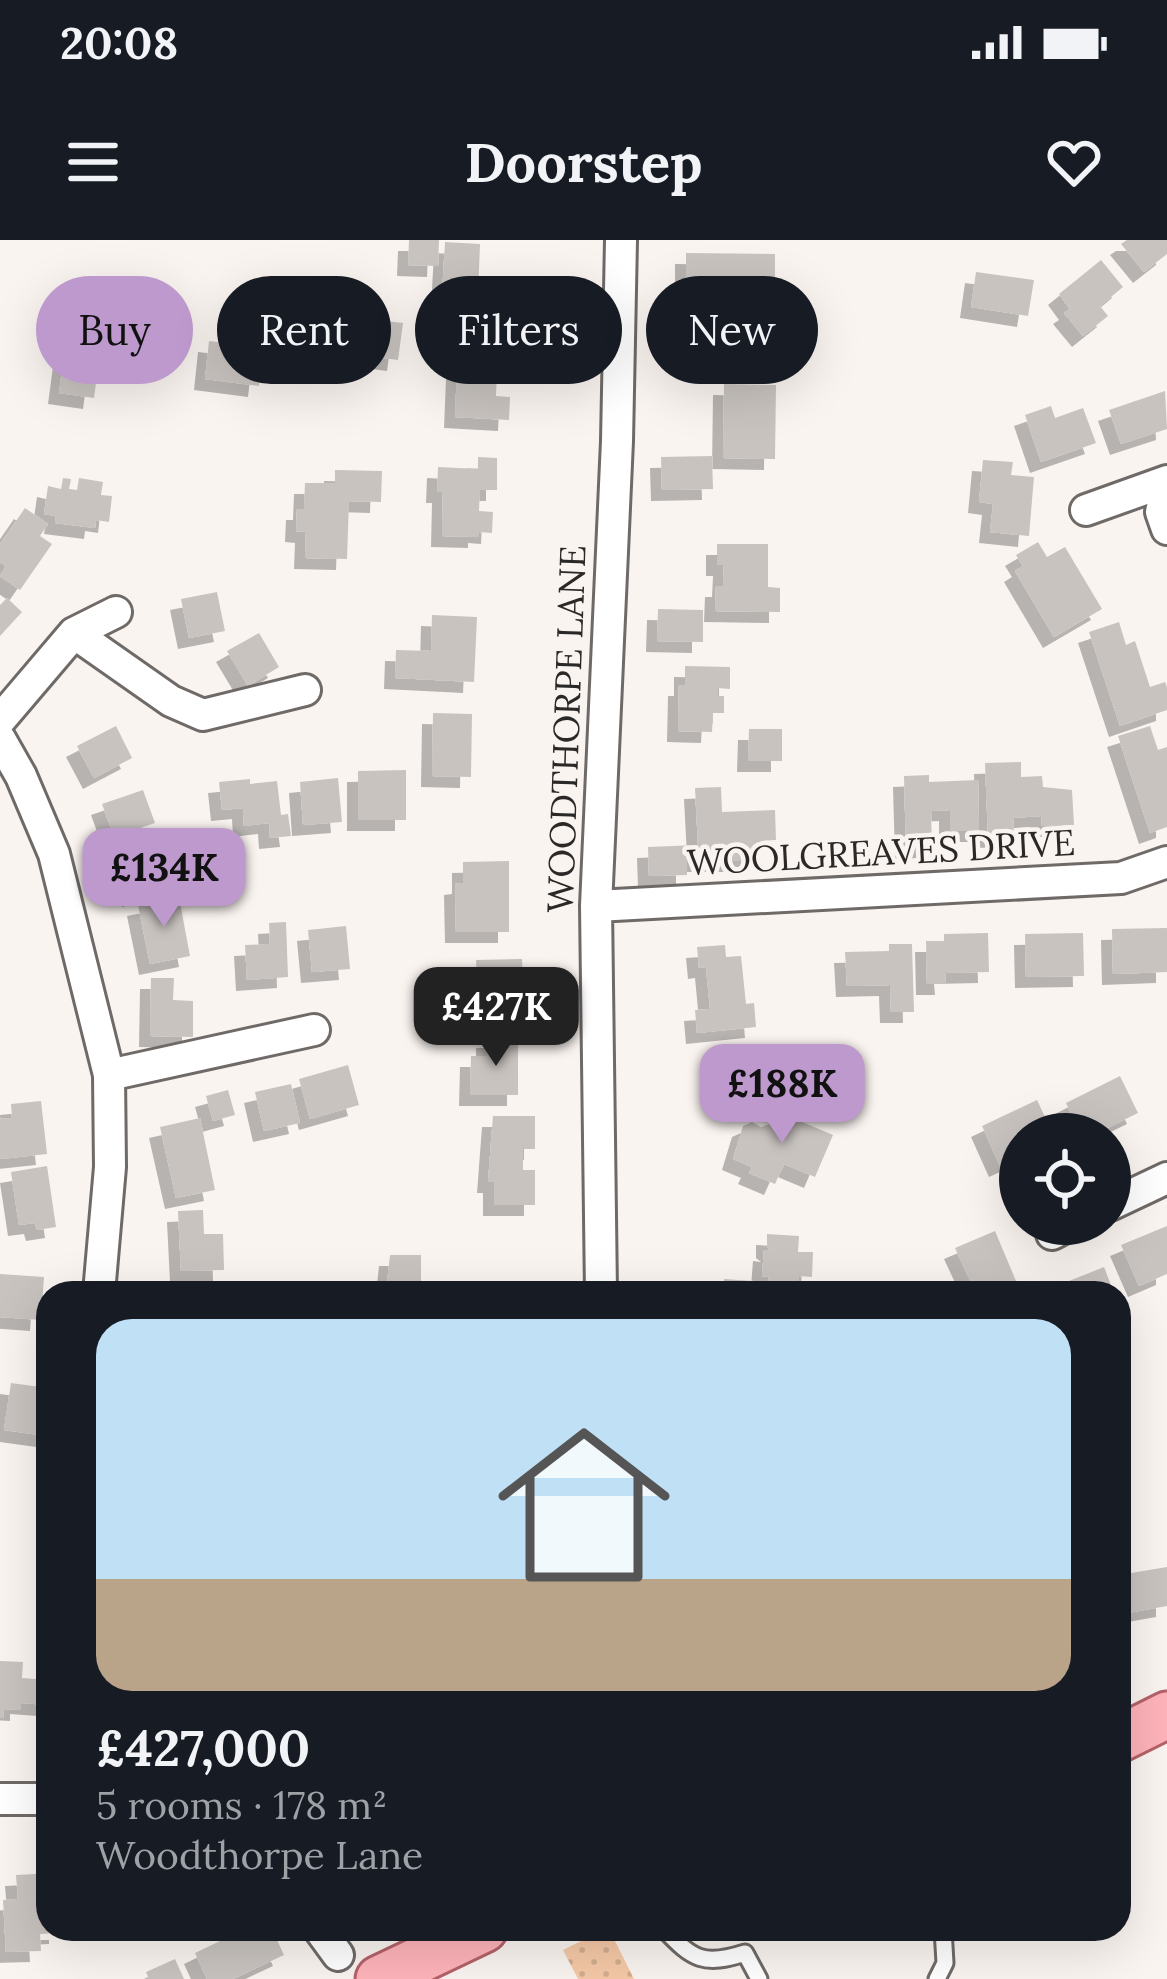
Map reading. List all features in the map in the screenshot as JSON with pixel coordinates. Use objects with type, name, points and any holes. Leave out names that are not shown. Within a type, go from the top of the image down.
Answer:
[{"type":"main road","points":[[1131,1733],[1167,1715]]},
{"type":"main road","points":[[1131,1750],[1167,1740]]},
{"type":"main road","points":[[379,1979],[424,1968],[466,1941]]},
{"type":"street","name":"WOODTHORPE LANE","points":[[602,1281],[596,906],[621,240]]},
{"type":"street","points":[[1086,509],[1167,484],[1161,512],[1167,529]]},
{"type":"street","points":[[0,720],[74,633],[116,612]]},
{"type":"street","points":[[74,633],[171,701],[203,715],[305,690]]},
{"type":"street","points":[[0,739],[54,854],[109,1075],[110,1167],[100,1281]]},
{"type":"street","name":"WOOLGREAVES DRIVE","points":[[596,906],[1121,878],[1167,862]]},
{"type":"street","points":[[109,1075],[314,1030]]},
{"type":"street","points":[[1131,1194],[1167,1178]]},
{"type":"street","points":[[0,1799],[36,1799]]},
{"type":"street","points":[[328,1941],[338,1955]]},
{"type":"lane","points":[[675,1941],[698,1958],[717,1962],[746,1954],[759,1979]]},
{"type":"lane","points":[[937,1979],[946,1963],[944,1941]]},
{"type":"shaded area","points":[[581,1941],[615,1941],[634,1979],[578,1979],[563,1950]]},
{"type":"building","points":[[409,240],[439,240],[438,266],[408,265]]},
{"type":"building","points":[[1167,240],[1167,254],[1144,272],[1121,244]]},
{"type":"building","points":[[445,242],[480,244],[479,276],[443,276]]},
{"type":"building","points":[[686,253],[775,254],[775,276],[686,276]]},
{"type":"building","points":[[1101,260],[1123,287],[1100,306],[1108,316],[1083,336],[1064,313],[1070,309],[1059,294]]},
{"type":"building","points":[[976,272],[1034,280],[1028,316],[971,307]]},
{"type":"building","points":[[391,322],[403,323],[398,360],[391,359]]},
{"type":"building","points":[[209,341],[217,342],[217,381],[205,379]]},
{"type":"building","points":[[60,384],[96,384],[94,398],[59,393]]},
{"type":"building","points":[[456,384],[496,384],[496,396],[510,397],[509,420],[455,417]]},
{"type":"building","points":[[724,384],[776,385],[775,459],[723,458]]},
{"type":"building","points":[[1165,391],[1167,429],[1121,444],[1109,410]]},
{"type":"building","points":[[1051,406],[1055,418],[1083,408],[1096,443],[1041,462],[1025,415]]},
{"type":"building","points":[[712,456],[713,489],[662,490],[661,457]]},
{"type":"building","points":[[478,457],[497,458],[497,490],[480,490],[479,511],[493,512],[492,533],[442,536],[438,467],[478,469]]},
{"type":"building","points":[[983,460],[1013,462],[1011,475],[1034,477],[1029,536],[990,532],[993,504],[979,502]]},
{"type":"building","points":[[335,470],[382,471],[381,502],[349,501],[347,559],[305,558],[306,532],[296,531],[297,509],[304,509],[305,483],[335,483]]},
{"type":"building","points":[[63,478],[71,479],[69,489],[77,490],[79,478],[103,482],[101,495],[112,496],[109,522],[96,520],[95,528],[55,523],[56,516],[44,514],[48,486],[61,489]]},
{"type":"building","points":[[25,508],[48,524],[40,536],[52,544],[20,590],[0,576],[6,566],[0,562],[0,544]]},
{"type":"building","points":[[1038,542],[1047,557],[1065,547],[1102,609],[1054,637],[1015,571],[1023,566],[1016,555]]},
{"type":"building","points":[[717,544],[768,544],[768,587],[780,588],[780,612],[715,611],[716,586],[723,586],[724,565],[717,565]]},
{"type":"building","points":[[217,592],[225,631],[189,638],[181,599]]},
{"type":"building","points":[[7,598],[22,612],[0,636],[0,605]]},
{"type":"building","points":[[658,609],[703,610],[703,642],[657,641]]},
{"type":"building","points":[[432,615],[477,617],[474,682],[395,678],[396,650],[431,651]]},
{"type":"building","points":[[1119,622],[1126,645],[1135,641],[1150,687],[1165,682],[1167,687],[1167,710],[1120,726],[1089,632]]},
{"type":"building","points":[[259,633],[279,667],[248,686],[227,651]]},
{"type":"building","points":[[685,666],[730,667],[730,689],[718,688],[718,696],[724,696],[724,713],[713,713],[712,732],[678,731],[679,685],[685,685]]},
{"type":"building","points":[[433,713],[472,714],[471,777],[432,776]]},
{"type":"building","points":[[116,726],[132,758],[94,778],[77,746]]},
{"type":"building","points":[[1150,726],[1158,750],[1167,747],[1167,827],[1150,833],[1118,736]]},
{"type":"building","points":[[749,729],[782,729],[782,761],[748,761]]},
{"type":"building","points":[[1021,762],[1021,777],[1042,776],[1043,787],[1072,790],[1074,825],[1042,826],[1041,816],[1013,818],[1014,836],[988,837],[985,763]]},
{"type":"building","points":[[406,770],[406,820],[358,820],[358,771]]},
{"type":"building","points":[[929,775],[929,782],[978,780],[979,831],[950,831],[950,810],[931,811],[932,847],[906,848],[904,776]]},
{"type":"building","points":[[338,778],[342,822],[303,825],[300,782]]},
{"type":"building","points":[[250,779],[250,784],[277,781],[281,815],[288,814],[291,836],[270,838],[269,823],[244,826],[243,808],[222,810],[219,782]]},
{"type":"building","points":[[721,787],[722,812],[775,810],[776,840],[757,841],[758,861],[687,861],[687,875],[649,876],[648,847],[698,845],[695,788]]},
{"type":"building","points":[[143,790],[155,823],[114,837],[102,804]]},
{"type":"building","points":[[175,831],[179,847],[162,851],[172,885],[133,896],[119,847]]},
{"type":"building","points":[[509,861],[509,932],[456,932],[455,884],[463,883],[463,862]]},
{"type":"building","points":[[179,897],[190,956],[150,964],[138,905]]},
{"type":"building","points":[[286,922],[288,977],[247,980],[245,945],[270,944],[269,923]]},
{"type":"building","points":[[346,926],[350,969],[312,972],[308,930]]},
{"type":"building","points":[[1167,928],[1167,972],[1113,974],[1112,929]]},
{"type":"building","points":[[988,933],[989,972],[945,973],[946,984],[927,984],[926,941],[944,941],[944,934]]},
{"type":"building","points":[[1083,933],[1084,976],[1026,977],[1025,934]]},
{"type":"building","points":[[889,944],[912,944],[914,1012],[891,1012],[890,985],[847,986],[845,952],[889,951]]},
{"type":"building","points":[[725,945],[726,957],[741,956],[746,1004],[754,1003],[756,1027],[697,1033],[695,1010],[710,1009],[706,967],[699,968],[697,947]]},
{"type":"building","points":[[522,959],[518,1016],[471,1016],[476,960]]},
{"type":"building","points":[[151,978],[174,978],[173,1000],[193,1001],[193,1037],[150,1036]]},
{"type":"building","points":[[487,1037],[518,1037],[518,1095],[470,1095],[471,1056],[487,1056]]},
{"type":"building","points":[[348,1065],[359,1105],[310,1119],[299,1079]]},
{"type":"building","points":[[1120,1076],[1138,1113],[1071,1113],[1066,1103]]},
{"type":"building","points":[[291,1084],[300,1123],[264,1131],[255,1092]]},
{"type":"building","points":[[228,1090],[235,1115],[213,1121],[206,1096]]},
{"type":"building","points":[[1037,1100],[1043,1113],[1010,1113]]},
{"type":"building","points":[[41,1101],[47,1154],[0,1159],[0,1119],[12,1118],[11,1104]]},
{"type":"building","points":[[788,1105],[804,1112],[800,1121],[833,1135],[815,1177],[784,1164],[775,1184],[749,1173],[752,1167],[733,1159],[743,1126],[752,1122],[761,1127],[781,1120]]},
{"type":"building","points":[[493,1116],[535,1116],[535,1149],[523,1149],[523,1170],[535,1170],[535,1205],[494,1205],[494,1182],[488,1182]]},
{"type":"building","points":[[200,1118],[215,1190],[176,1198],[160,1127]]},
{"type":"building","points":[[999,1118],[999,1164],[982,1126]]},
{"type":"building","points":[[47,1166],[56,1227],[37,1230],[35,1223],[19,1225],[11,1172]]},
{"type":"building","points":[[203,1210],[204,1234],[223,1234],[224,1270],[181,1271],[178,1211]]},
{"type":"building","points":[[1167,1226],[1167,1274],[1139,1286],[1121,1245],[1131,1245],[1131,1241]]},
{"type":"building","points":[[995,1231],[1016,1281],[970,1281],[955,1248]]},
{"type":"building","points":[[767,1234],[799,1236],[798,1252],[813,1252],[812,1277],[768,1281],[769,1277],[762,1276],[764,1250],[772,1251],[767,1247]]},
{"type":"building","points":[[390,1255],[421,1255],[421,1281],[387,1281]]},
{"type":"building","points":[[1104,1267],[1109,1281],[1069,1281]]},
{"type":"building","points":[[0,1274],[44,1277],[36,1281],[36,1320],[0,1317]]},
{"type":"building","points":[[11,1383],[36,1386],[36,1434],[4,1430]]},
{"type":"building","points":[[1167,1567],[1167,1606],[1131,1612],[1131,1573]]},
{"type":"building","points":[[0,1661],[23,1662],[22,1678],[36,1679],[36,1704],[4,1709],[0,1718]]},
{"type":"building","points":[[36,1874],[36,1941],[40,1941],[41,1951],[6,1952],[3,1900],[18,1899],[16,1875]]},
{"type":"building","points":[[220,1941],[278,1941],[284,1955],[233,1979],[207,1979],[195,1953]]},
{"type":"building","points":[[175,1959],[184,1979],[149,1979],[146,1972]]}]
